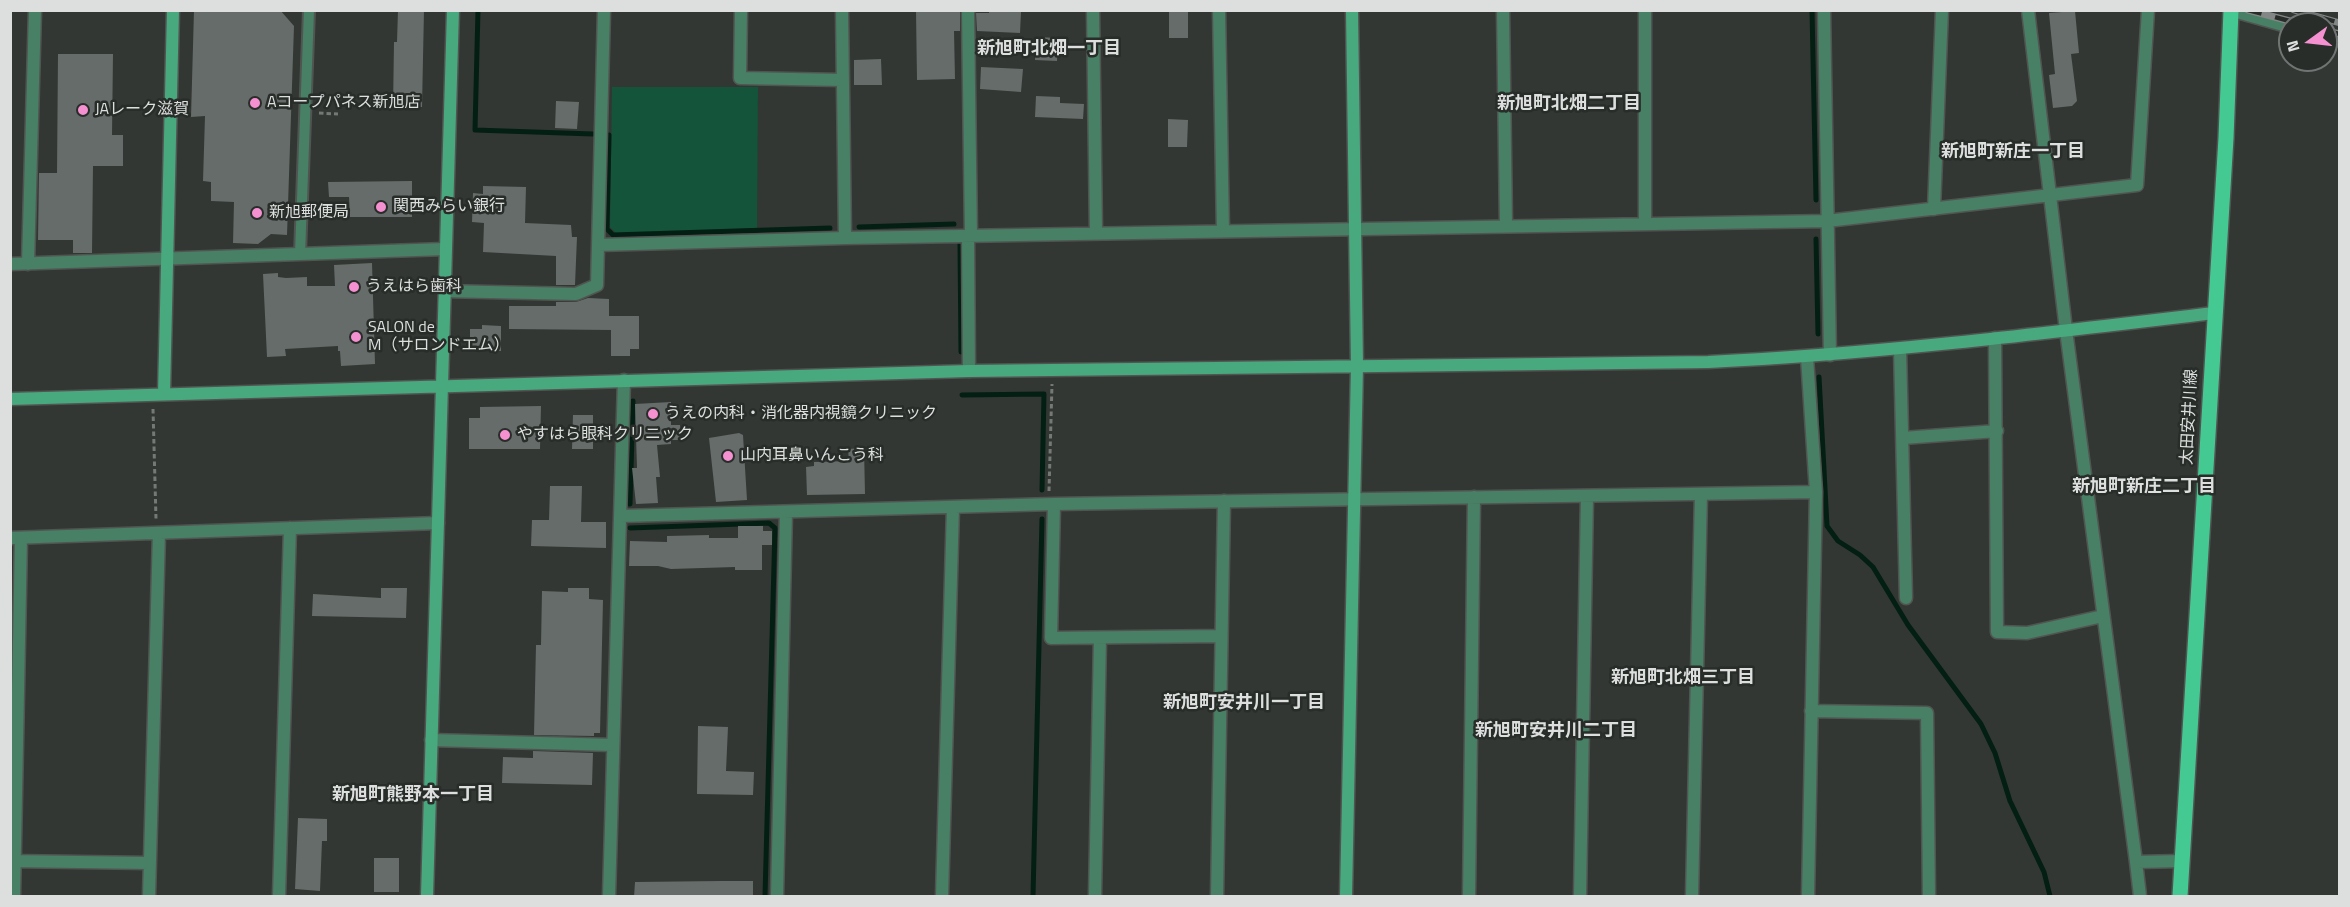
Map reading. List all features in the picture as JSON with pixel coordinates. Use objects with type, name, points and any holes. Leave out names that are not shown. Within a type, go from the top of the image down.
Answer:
[{"type":"main road","name":"太田安井川線","points":[[2180,897],[2231,11]]},
{"type":"street","points":[[28,264],[35,10]]},
{"type":"street","points":[[158,394],[167,258],[173,10]]},
{"type":"street","points":[[427,897],[453,10]]},
{"type":"street","points":[[444,291],[576,294],[597,285],[604,10]]},
{"type":"street","points":[[741,10],[740,78],[842,80]]},
{"type":"street","points":[[842,10],[845,238]]},
{"type":"street","points":[[968,10],[969,371]]},
{"type":"street","points":[[1093,10],[1096,233]]},
{"type":"street","points":[[1219,10],[1222,231]]},
{"type":"street","points":[[1346,897],[1357,366],[1352,10]]},
{"type":"street","points":[[1503,10],[1506,225]]},
{"type":"street","points":[[1645,224],[1646,10]]},
{"type":"street","points":[[1824,10],[1830,355]]},
{"type":"street","points":[[1934,209],[1942,10]]},
{"type":"street","points":[[2028,10],[2066,330],[2140,897]]},
{"type":"street","points":[[598,245],[1096,233],[1827,221],[2137,185],[2148,10]]},
{"type":"street","points":[[2231,11],[2278,24]]},
{"type":"street","points":[[10,264],[445,249]]},
{"type":"street","points":[[10,399],[969,371],[1708,362],[1900,349],[2214,313]]},
{"type":"street","points":[[1995,338],[1997,632],[2027,633],[2103,616]]},
{"type":"street","points":[[1900,349],[1906,598]]},
{"type":"street","points":[[1807,357],[1816,492],[1808,897]]},
{"type":"street","points":[[609,897],[624,380]]},
{"type":"street","points":[[1903,438],[1997,431]]},
{"type":"street","points":[[621,516],[1052,504],[1816,492]]},
{"type":"street","points":[[1692,897],[1701,494]]},
{"type":"street","points":[[1580,897],[1587,496]]},
{"type":"street","points":[[1469,897],[1474,497]]},
{"type":"street","points":[[1217,897],[1224,501]]},
{"type":"street","points":[[1052,504],[1051,638],[1221,636]]},
{"type":"street","points":[[942,897],[953,507]]},
{"type":"street","points":[[777,897],[786,512]]},
{"type":"street","points":[[14,897],[16,538],[438,523]]},
{"type":"street","points":[[279,897],[290,528]]},
{"type":"street","points":[[148,897],[158,533]]},
{"type":"street","points":[[1095,897],[1100,638]]},
{"type":"street","points":[[1811,711],[1927,713],[1929,897]]},
{"type":"street","points":[[431,740],[613,745]]},
{"type":"street","points":[[13,861],[149,863]]},
{"type":"street","points":[[2136,862],[2182,861]]},
{"type":"lane","points":[[300,254],[309,10]]},
{"type":"path","points":[[305,112],[338,114]]},
{"type":"path","points":[[1052,370],[1052,504]]},
{"type":"path","points":[[158,394],[158,533]]},
{"type":"green space","points":[[612,87],[758,87],[757,228],[617,234],[610,227]]},
{"type":"building","points":[[194,10],[280,10],[294,26],[287,235],[271,234],[258,244],[233,243],[234,202],[211,201],[211,182],[203,181],[205,116],[191,117]]},
{"type":"building","points":[[398,10],[424,10],[422,107],[393,108],[394,42],[397,42]]},
{"type":"building","points":[[954,10],[954,12],[960,12],[960,31],[954,31],[955,79],[917,80],[916,11]]},
{"type":"building","points":[[1169,10],[1188,10],[1188,38],[1169,38]]},
{"type":"building","points":[[989,11],[1021,12],[1020,33],[977,31],[976,13],[989,13]]},
{"type":"building","points":[[2075,11],[2079,53],[2071,54],[2077,101],[2072,106],[2053,108],[2049,75],[2055,74],[2049,13]]},
{"type":"building","points":[[1036,37],[1058,38],[1057,61],[1035,60]]},
{"type":"building","points":[[58,54],[113,54],[112,135],[123,135],[123,166],[93,166],[92,253],[73,253],[73,240],[38,240],[39,173],[57,173]]},
{"type":"building","points":[[881,59],[882,85],[854,85],[854,60]]},
{"type":"building","points":[[981,67],[1023,69],[1021,92],[980,89]]},
{"type":"building","points":[[1036,96],[1060,97],[1060,103],[1084,104],[1083,119],[1035,117]]},
{"type":"building","points":[[556,101],[579,102],[577,129],[555,128]]},
{"type":"building","points":[[1168,119],[1188,120],[1187,147],[1168,147]]},
{"type":"building","name":"関西みらい銀行","points":[[412,181],[412,217],[350,217],[349,197],[329,197],[328,182]]},
{"type":"building","points":[[483,186],[526,187],[525,223],[571,225],[572,237],[577,237],[575,285],[556,285],[556,256],[483,252],[484,223],[472,222],[473,193],[483,194]]},
{"type":"building","points":[[372,263],[375,364],[341,366],[338,346],[285,349],[286,356],[267,357],[263,274],[278,273],[278,277],[286,278],[307,277],[307,286],[335,286],[334,265]]},
{"type":"building","points":[[588,298],[609,299],[609,316],[639,316],[639,349],[630,349],[630,356],[611,356],[611,330],[509,329],[509,306],[556,306],[556,302],[576,302]]},
{"type":"building","points":[[482,325],[501,326],[501,351],[470,351],[470,329],[482,329]]},
{"type":"building","points":[[671,402],[671,425],[680,425],[681,440],[671,440],[671,444],[657,445],[660,477],[656,477],[658,503],[636,504],[632,468],[637,468],[635,404]]},
{"type":"building","name":"やすはら眼科クリニック","points":[[541,406],[540,449],[469,449],[469,418],[480,418],[480,407]]},
{"type":"building","points":[[573,415],[593,415],[593,449],[572,449]]},
{"type":"building","name":"山内耳鼻いんこう科","points":[[739,433],[743,435],[747,500],[716,502],[709,438]]},
{"type":"building","points":[[864,448],[865,494],[807,495],[806,467],[814,466],[814,462],[849,461],[848,449]]},
{"type":"building","points":[[550,486],[582,486],[581,522],[606,522],[606,548],[531,546],[532,520],[549,520]]},
{"type":"building","points":[[738,526],[763,526],[763,531],[772,531],[772,545],[762,545],[762,570],[735,570],[735,567],[671,569],[658,566],[629,566],[630,541],[667,542],[667,536],[709,535],[709,538],[738,538]]},
{"type":"building","points":[[381,588],[407,588],[406,618],[312,616],[313,594],[381,598]]},
{"type":"building","points":[[568,588],[589,588],[589,599],[603,600],[600,733],[594,733],[594,736],[534,735],[536,645],[541,645],[542,591],[568,592]]},
{"type":"building","points":[[698,726],[728,727],[726,771],[754,772],[753,795],[697,794]]},
{"type":"building","points":[[533,751],[593,753],[592,785],[502,783],[503,757],[533,758]]},
{"type":"building","points":[[298,818],[327,819],[327,841],[322,841],[320,891],[295,889]]},
{"type":"building","points":[[374,858],[399,858],[399,892],[374,892]]},
{"type":"building","points":[[753,881],[753,897],[634,897],[635,882]]},
{"type":"waterway","points":[[478,10],[475,130],[593,134]]},
{"type":"waterway","points":[[1812,10],[1816,200]]},
{"type":"waterway","points":[[609,135],[607,229],[613,235],[830,228]]},
{"type":"waterway","points":[[859,227],[954,224]]},
{"type":"waterway","points":[[1816,239],[1818,334]]},
{"type":"waterway","points":[[960,243],[961,352]]},
{"type":"waterway","points":[[1819,377],[1827,526],[1838,541],[1860,555],[1873,567],[1908,625],[1981,724],[1995,753],[2010,801],[2044,872],[2050,896]]},
{"type":"waterway","points":[[962,395],[1044,394],[1042,490]]},
{"type":"waterway","points":[[630,504],[633,401]]},
{"type":"waterway","points":[[1033,896],[1042,519]]},
{"type":"waterway","points":[[630,528],[769,523],[775,528],[765,896]]},
{"type":"railway","points":[[2248,10],[2278,18]]},
{"type":"railway","points":[[2294,10],[2340,23]]},
{"type":"place","name":"Aコープパネス新旭店","points":[[255,103]]},
{"type":"place","name":"JAレーク滋賀","points":[[83,110]]},
{"type":"place","name":"関西みらい銀行","points":[[381,207]]},
{"type":"place","name":"新旭郵便局","points":[[257,213]]},
{"type":"place","name":"うえはら歯科","points":[[354,287]]},
{"type":"place","name":"SALON de M（サロンドエム）","points":[[356,337]]},
{"type":"place","name":"うえの内科・消化器内視鏡クリニック","points":[[653,414]]},
{"type":"place","name":"やすはら眼科クリニック","points":[[505,435]]},
{"type":"place","name":"山内耳鼻いんこう科","points":[[728,456]]},
{"type":"district","name":"新旭町北畑一丁目","points":[[1049,50]]},
{"type":"district","name":"新旭町北畑二丁目","points":[[1569,105]]},
{"type":"district","name":"新旭町新庄一丁目","points":[[2013,153]]},
{"type":"district","name":"新旭町新庄二丁目","points":[[2144,488]]},
{"type":"district","name":"新旭町北畑三丁目","points":[[1683,679]]},
{"type":"district","name":"新旭町安井川一丁目","points":[[1244,704]]},
{"type":"district","name":"新旭町安井川二丁目","points":[[1556,732]]},
{"type":"district","name":"新旭町熊野本一丁目","points":[[413,796]]}]
